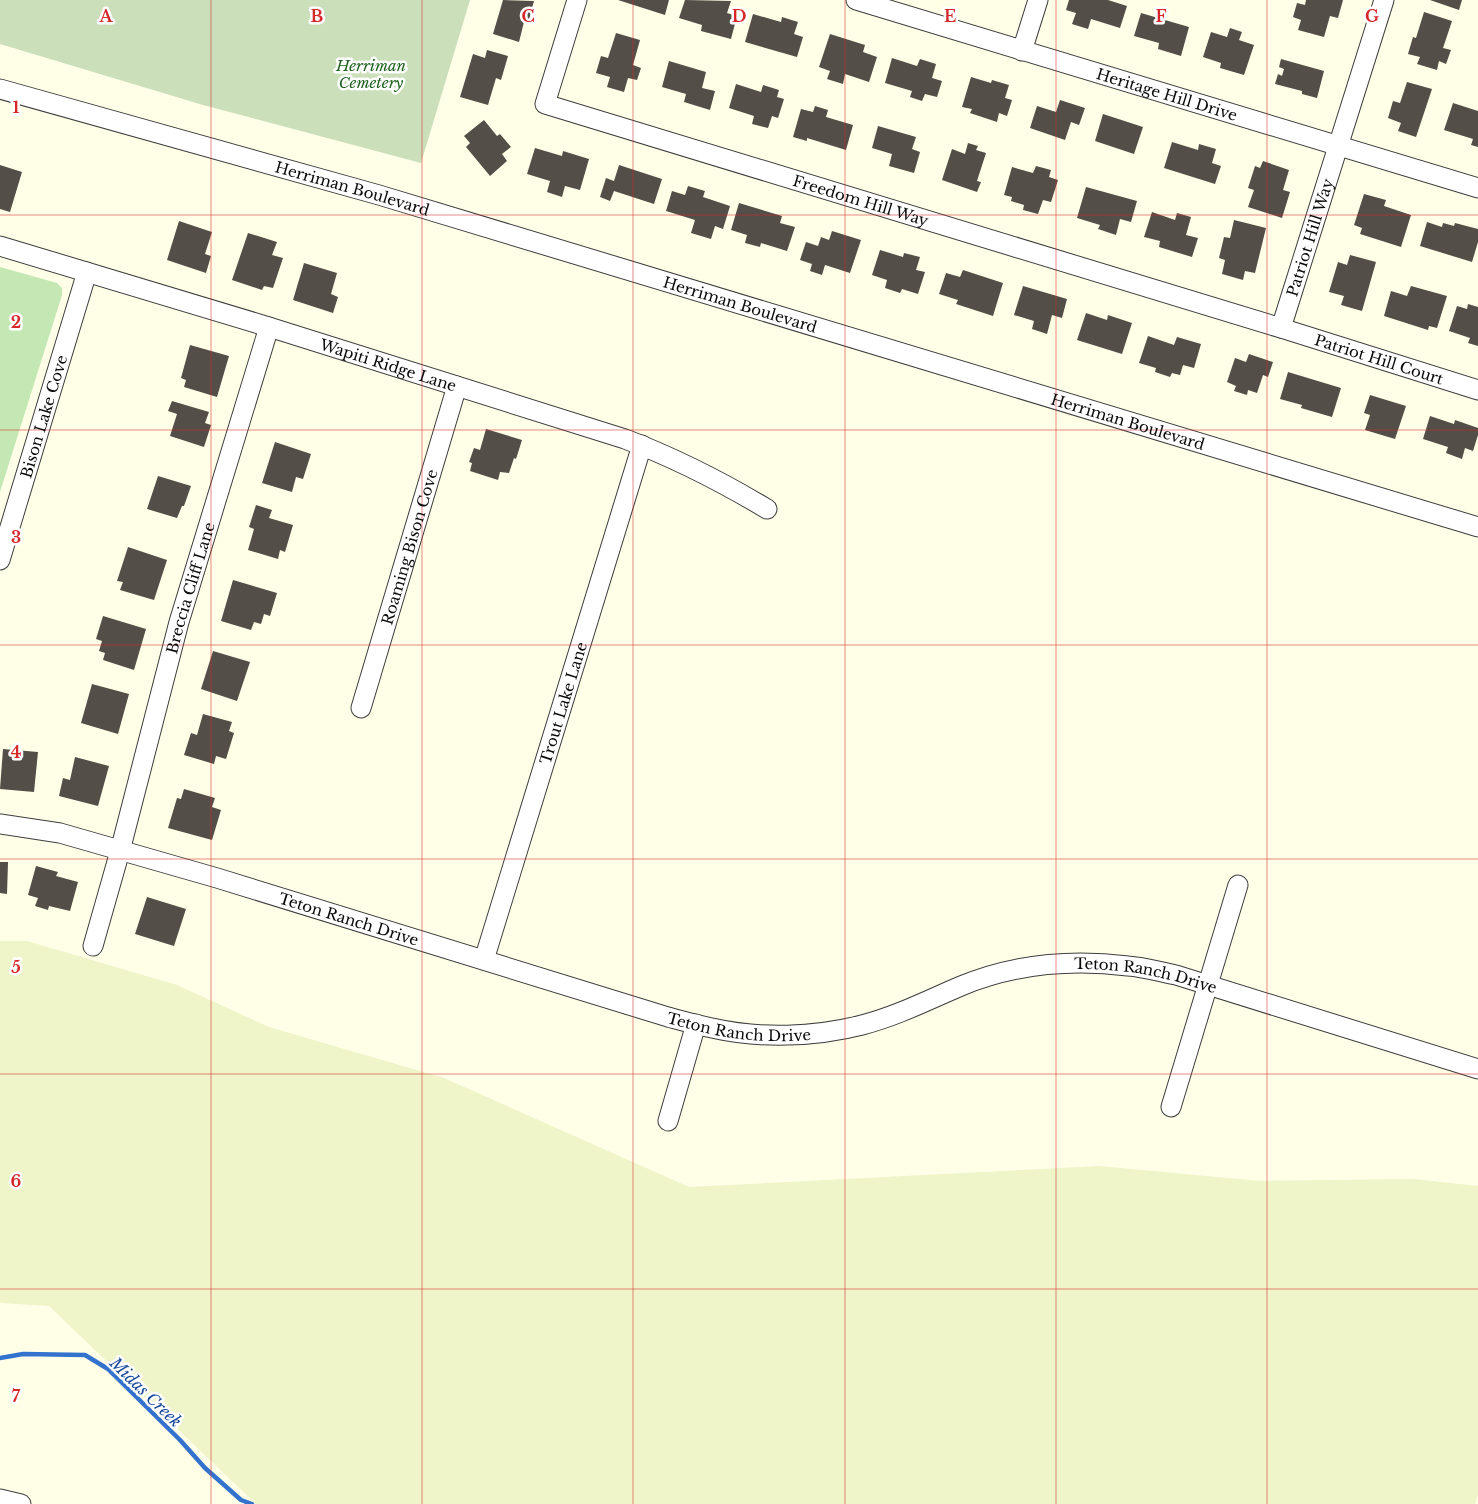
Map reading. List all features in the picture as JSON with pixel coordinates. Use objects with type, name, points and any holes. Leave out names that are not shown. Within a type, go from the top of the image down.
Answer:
[{"type":"street","name":"Freedom Hill Way","points":[[577,0],[545,104],[1281,328]]},
{"type":"street","name":"Heritage Hill Drive","points":[[856,0],[1022,52],[1478,188]]},
{"type":"street","points":[[1022,52],[1038,0]]},
{"type":"street","name":"Patriot Hill Way","points":[[1281,328],[1384,0]]},
{"type":"street","name":"Herriman Boulevard","points":[[0,89],[380,195],[1478,527]]},
{"type":"street","name":"Wapiti Ridge Lane","points":[[0,246],[582,424],[642,445],[674,459],[736,490],[767,509]]},
{"type":"street","name":"Bison Lake Cove","points":[[0,560],[87,272]]},
{"type":"street","name":"Breccia Cliff Lane","points":[[93,946],[120,851],[176,630],[269,327]]},
{"type":"street","name":"Patriot Hill Court","points":[[1281,328],[1478,390]]},
{"type":"street","name":"Roaming Bison Cove","points":[[361,708],[457,386]]},
{"type":"street","name":"Trout Lake Lane","points":[[484,960],[642,445]]},
{"type":"street","name":"Teton Ranch Drive","points":[[0,824],[60,833],[217,878],[668,1017],[721,1030],[760,1034],[803,1034],[861,1025],[899,1014],[962,985],[1033,965],[1066,963],[1130,966],[1176,975],[1478,1069]]},
{"type":"street","points":[[1171,1107],[1238,885]]},
{"type":"street","points":[[668,1120],[696,1024]]},
{"type":"street","points":[[0,1499],[21,1504]]},
{"type":"green space","name":"Herriman Cemetery","points":[[0,0],[470,0],[421,163],[203,105],[0,44]]},
{"type":"green space","points":[[0,267],[57,283],[62,288],[62,295],[0,492]]},
{"type":"green space","points":[[0,941],[27,941],[177,985],[269,1027],[444,1078],[689,1187],[1099,1166],[1260,1181],[1414,1179],[1478,1186],[1478,1495],[1475,1504],[256,1504],[49,1306],[0,1303]]},
{"type":"building","points":[[503,0],[534,1],[528,23],[524,22],[519,42],[493,34]]},
{"type":"building","points":[[618,0],[669,0],[665,15]]},
{"type":"building","points":[[685,0],[731,1],[727,13],[737,16],[731,39],[701,31],[702,25],[679,18]]},
{"type":"building","points":[[1069,0],[1108,0],[1127,6],[1120,28],[1091,19],[1088,29],[1072,24],[1076,13],[1066,10]]},
{"type":"building","points":[[1306,0],[1343,0],[1338,18],[1330,16],[1324,37],[1298,30],[1301,20],[1293,17],[1297,3],[1305,5]]},
{"type":"building","points":[[1430,0],[1462,0],[1459,10]]},
{"type":"building","points":[[1424,12],[1452,21],[1443,48],[1451,50],[1446,64],[1439,61],[1437,70],[1417,64],[1420,57],[1408,54],[1413,37],[1416,38]]},
{"type":"building","points":[[1141,13],[1189,27],[1181,56],[1158,49],[1159,43],[1134,36]]},
{"type":"building","points":[[753,14],[781,22],[782,17],[798,22],[794,34],[803,37],[797,57],[745,42]]},
{"type":"building","points":[[1230,28],[1242,32],[1239,40],[1254,45],[1244,75],[1220,68],[1221,63],[1203,57],[1211,32],[1227,37]]},
{"type":"building","points":[[616,33],[640,40],[633,65],[641,68],[637,80],[628,78],[624,92],[607,87],[610,77],[596,73],[601,56],[608,58]]},
{"type":"building","points":[[830,34],[865,45],[863,52],[877,57],[869,82],[845,74],[843,84],[827,79],[830,71],[819,67]]},
{"type":"building","points":[[487,50],[508,56],[501,80],[496,78],[488,105],[460,97],[473,54],[485,58]]},
{"type":"building","points":[[892,58],[917,66],[920,59],[936,64],[932,78],[942,81],[937,97],[925,94],[922,101],[910,97],[912,91],[885,83]]},
{"type":"building","points":[[1281,59],[1324,71],[1317,98],[1302,94],[1302,91],[1275,84],[1278,74],[1282,76],[1284,69],[1279,67]]},
{"type":"building","points":[[669,61],[706,72],[702,88],[715,91],[710,110],[684,102],[686,94],[662,87]]},
{"type":"building","points":[[971,77],[991,83],[992,80],[1009,85],[1005,98],[1012,100],[1007,116],[999,113],[997,122],[970,113],[972,109],[962,107]]},
{"type":"building","points":[[1407,82],[1432,89],[1416,137],[1398,131],[1401,123],[1388,118],[1393,101],[1400,103]]},
{"type":"building","points":[[736,84],[761,92],[763,85],[779,90],[777,97],[784,99],[778,118],[772,116],[768,128],[752,124],[754,116],[729,108]]},
{"type":"building","points":[[1060,100],[1085,108],[1079,125],[1071,122],[1065,140],[1030,128],[1037,106],[1056,112]]},
{"type":"building","points":[[1453,103],[1478,111],[1478,147],[1471,145],[1473,139],[1444,130]]},
{"type":"building","points":[[815,106],[828,110],[826,117],[853,125],[846,150],[807,138],[807,141],[793,137],[801,109],[813,112]]},
{"type":"building","points":[[1103,114],[1143,127],[1134,154],[1095,141]]},
{"type":"building","points":[[484,120],[497,136],[500,134],[511,147],[502,154],[507,161],[490,176],[466,147],[470,143],[464,136]]},
{"type":"building","points":[[878,126],[916,137],[912,149],[920,152],[914,173],[889,166],[892,154],[872,148]]},
{"type":"building","points":[[1172,142],[1198,150],[1199,144],[1216,149],[1212,163],[1221,166],[1215,184],[1164,168]]},
{"type":"building","points":[[968,143],[978,146],[976,150],[986,153],[977,181],[981,182],[977,192],[942,180],[952,149],[965,154]]},
{"type":"building","points":[[535,148],[562,156],[563,151],[589,159],[580,190],[565,186],[562,197],[547,192],[550,181],[527,174]]},
{"type":"building","points":[[1263,161],[1289,170],[1283,190],[1290,192],[1282,218],[1248,207],[1254,190],[1248,188],[1255,166],[1260,168]]},
{"type":"building","points":[[0,165],[22,172],[10,212],[0,209]]},
{"type":"building","points":[[619,165],[662,179],[654,204],[614,191],[610,201],[600,197],[606,178],[614,181]]},
{"type":"building","points":[[1036,166],[1051,170],[1049,177],[1058,180],[1051,202],[1043,200],[1038,214],[1023,210],[1024,205],[1011,201],[1012,197],[1004,195],[1012,167],[1033,173]]},
{"type":"building","points":[[688,186],[705,191],[703,197],[730,206],[723,229],[715,226],[711,239],[691,233],[695,220],[666,211],[672,191],[685,195]]},
{"type":"building","points":[[1086,187],[1137,201],[1131,222],[1120,219],[1116,235],[1098,229],[1100,225],[1077,218]]},
{"type":"building","points":[[1364,194],[1386,200],[1384,206],[1411,215],[1401,247],[1360,234],[1362,228],[1354,225]]},
{"type":"building","points":[[739,203],[782,216],[780,223],[795,227],[787,251],[761,243],[760,247],[745,243],[747,235],[731,230]]},
{"type":"building","points":[[1152,212],[1175,220],[1177,213],[1191,217],[1186,235],[1198,238],[1192,257],[1159,247],[1160,241],[1144,237]]},
{"type":"building","points":[[1234,220],[1266,228],[1255,273],[1245,271],[1243,280],[1222,274],[1225,260],[1219,258],[1224,237],[1230,238]]},
{"type":"building","points":[[179,221],[212,232],[205,254],[211,256],[206,273],[167,260]]},
{"type":"building","points":[[1427,222],[1442,227],[1443,223],[1454,226],[1455,223],[1478,229],[1478,242],[1472,262],[1420,246]]},
{"type":"building","points":[[832,231],[861,240],[850,273],[825,265],[822,275],[810,271],[812,264],[800,260],[806,242],[818,246],[821,237],[829,240]]},
{"type":"building","points":[[248,233],[277,242],[272,255],[283,258],[273,288],[264,286],[262,290],[232,280]]},
{"type":"building","points":[[880,250],[903,257],[904,253],[920,257],[916,270],[925,272],[918,294],[902,289],[900,293],[885,288],[887,280],[872,275]]},
{"type":"building","points":[[1350,255],[1376,262],[1362,311],[1341,305],[1344,296],[1329,292],[1338,262],[1347,265]]},
{"type":"building","points":[[304,263],[337,273],[331,294],[338,297],[333,313],[293,300]]},
{"type":"building","points":[[963,270],[1003,283],[993,316],[956,304],[958,300],[939,294],[946,273],[960,277]]},
{"type":"building","points":[[1023,286],[1067,299],[1062,318],[1052,315],[1047,334],[1032,329],[1034,321],[1014,315]]},
{"type":"building","points":[[1411,286],[1447,296],[1437,328],[1429,326],[1428,330],[1384,316],[1391,291],[1407,296]]},
{"type":"building","points":[[1468,304],[1478,307],[1478,346],[1468,343],[1470,338],[1449,331],[1457,306],[1467,309]]},
{"type":"building","points":[[1086,313],[1107,320],[1108,315],[1132,323],[1122,354],[1077,340]]},
{"type":"building","points":[[1148,336],[1174,345],[1177,337],[1201,344],[1194,368],[1183,365],[1180,375],[1172,373],[1170,377],[1155,372],[1156,368],[1139,363]]},
{"type":"building","points":[[190,345],[229,356],[217,397],[184,387],[186,380],[181,378]]},
{"type":"building","points":[[1249,354],[1273,362],[1268,377],[1263,375],[1257,393],[1248,390],[1247,395],[1234,391],[1236,386],[1227,382],[1235,358],[1246,362]]},
{"type":"building","points":[[1288,372],[1341,388],[1332,417],[1301,408],[1302,405],[1280,399]]},
{"type":"building","points":[[1370,395],[1406,406],[1395,439],[1365,430],[1370,415],[1364,413]]},
{"type":"building","points":[[172,401],[209,412],[205,423],[211,425],[204,447],[170,436],[177,414],[168,411]]},
{"type":"building","points":[[1430,416],[1454,424],[1455,420],[1478,428],[1473,451],[1465,448],[1462,459],[1446,453],[1448,447],[1423,439]]},
{"type":"building","points":[[486,429],[522,440],[509,473],[500,472],[498,480],[470,471],[472,463],[469,462],[474,448],[480,450]]},
{"type":"building","points":[[275,442],[311,454],[303,479],[296,477],[292,492],[262,483]]},
{"type":"building","points":[[158,476],[191,486],[184,506],[182,506],[177,518],[147,509]]},
{"type":"building","points":[[256,505],[272,510],[269,518],[293,525],[285,552],[280,550],[278,559],[248,550],[254,529],[249,527]]},
{"type":"building","points":[[128,547],[167,560],[154,600],[120,590],[123,582],[117,581]]},
{"type":"building","points":[[233,580],[277,593],[270,616],[264,614],[261,624],[254,622],[251,630],[221,621]]},
{"type":"building","points":[[103,616],[146,629],[134,670],[103,660],[105,653],[99,651],[102,641],[96,639]]},
{"type":"building","points":[[213,651],[250,662],[237,701],[201,689]]},
{"type":"building","points":[[92,684],[129,694],[118,734],[81,723]]},
{"type":"building","points":[[203,714],[232,722],[229,731],[234,733],[226,759],[216,756],[214,764],[184,755],[191,733],[197,735]]},
{"type":"building","points":[[3,749],[38,752],[34,792],[0,789]]},
{"type":"building","points":[[75,757],[109,766],[98,806],[59,796],[63,778],[70,780]]},
{"type":"building","points":[[184,789],[215,798],[212,807],[221,810],[212,840],[168,828],[177,798],[181,799]]},
{"type":"building","points":[[0,862],[8,862],[7,894],[0,893]]},
{"type":"building","points":[[36,866],[58,872],[56,876],[78,882],[70,911],[49,906],[48,910],[35,906],[38,898],[28,895]]},
{"type":"building","points":[[147,897],[186,909],[174,946],[135,934]]},
{"type":"waterway","name":"Midas Creek","points":[[0,1358],[23,1354],[85,1355],[108,1369],[180,1440],[205,1468],[241,1500],[252,1504]]}]
